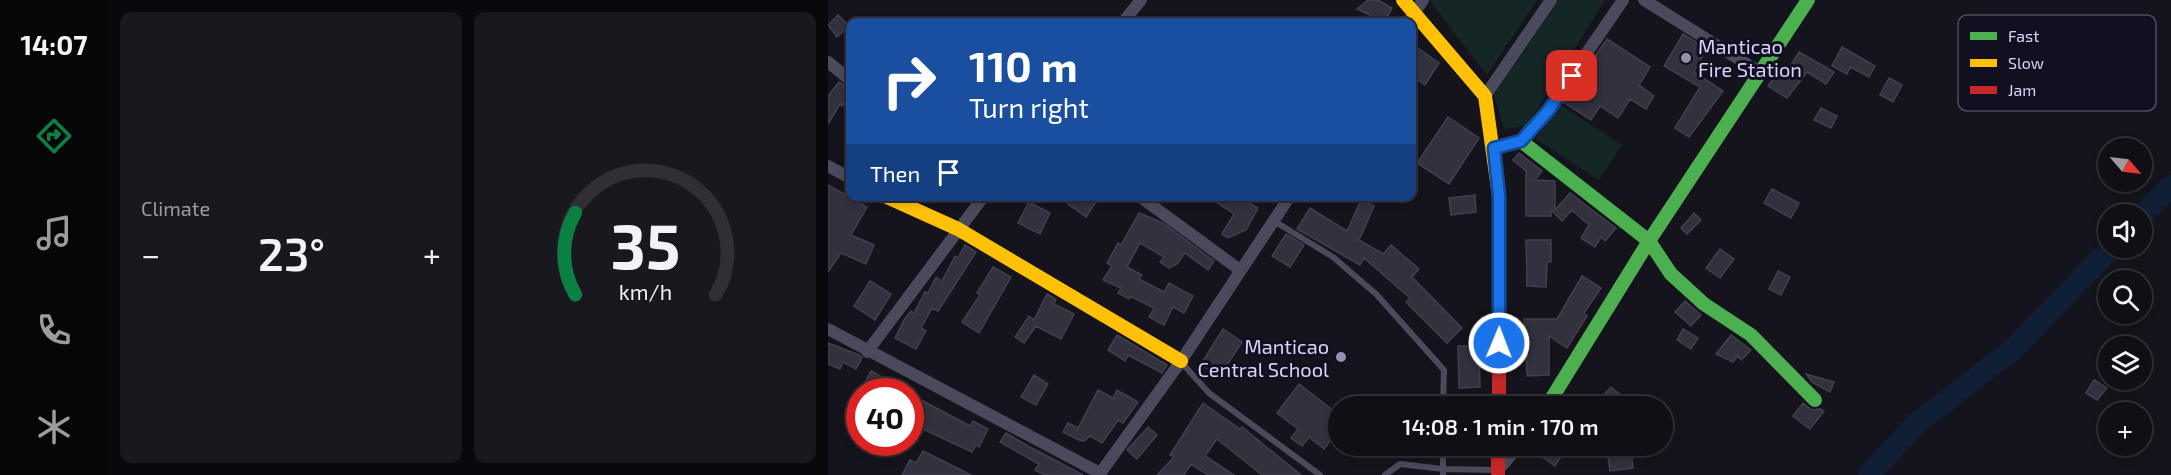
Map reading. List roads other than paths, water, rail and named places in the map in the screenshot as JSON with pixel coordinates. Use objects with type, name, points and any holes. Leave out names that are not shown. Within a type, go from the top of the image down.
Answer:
[{"type":"street","points":[[1126,18],[1141,0]]},
{"type":"street","points":[[1403,0],[1416,12],[1485,96],[1494,148],[1500,258],[1499,396]]},
{"type":"street","points":[[1485,96],[1551,0]]},
{"type":"street","points":[[1494,148],[1521,141],[1548,111],[1623,0]]},
{"type":"street","points":[[1644,0],[1761,73]]},
{"type":"street","points":[[1553,396],[1597,329],[1649,241],[1808,0]]},
{"type":"street","points":[[828,62],[846,77]]},
{"type":"street","points":[[1521,141],[1649,241],[1671,274],[1704,304],[1751,334],[1815,400]]},
{"type":"street","points":[[828,166],[846,176]]},
{"type":"street","points":[[896,201],[958,229],[1181,361]]},
{"type":"street","points":[[867,352],[980,201]]},
{"type":"street","points":[[1146,201],[1240,270]]},
{"type":"street","points":[[828,329],[867,352],[1083,462],[1100,474],[1181,361],[1287,201]]},
{"type":"street","points":[[1498,456],[1498,472]]},
{"type":"street","points":[[1498,472],[1511,456]]},
{"type":"lane","points":[[1274,221],[1333,256],[1376,294],[1444,370],[1443,396]]},
{"type":"lane","points":[[1181,361],[1209,393],[1320,475]]},
{"type":"lane","points":[[1443,456],[1443,472]]},
{"type":"lane","points":[[1385,475],[1400,464],[1443,472],[1498,472]]},
{"type":"waterway","points":[[2152,206],[2171,186]]},
{"type":"waterway","points":[[1869,475],[1917,423],[2011,351],[2101,258]]},
{"type":"place","name":"Manticao Fire Station","points":[[1686,58]]},
{"type":"place","name":"Manticao Central School","points":[[1341,357]]}]
